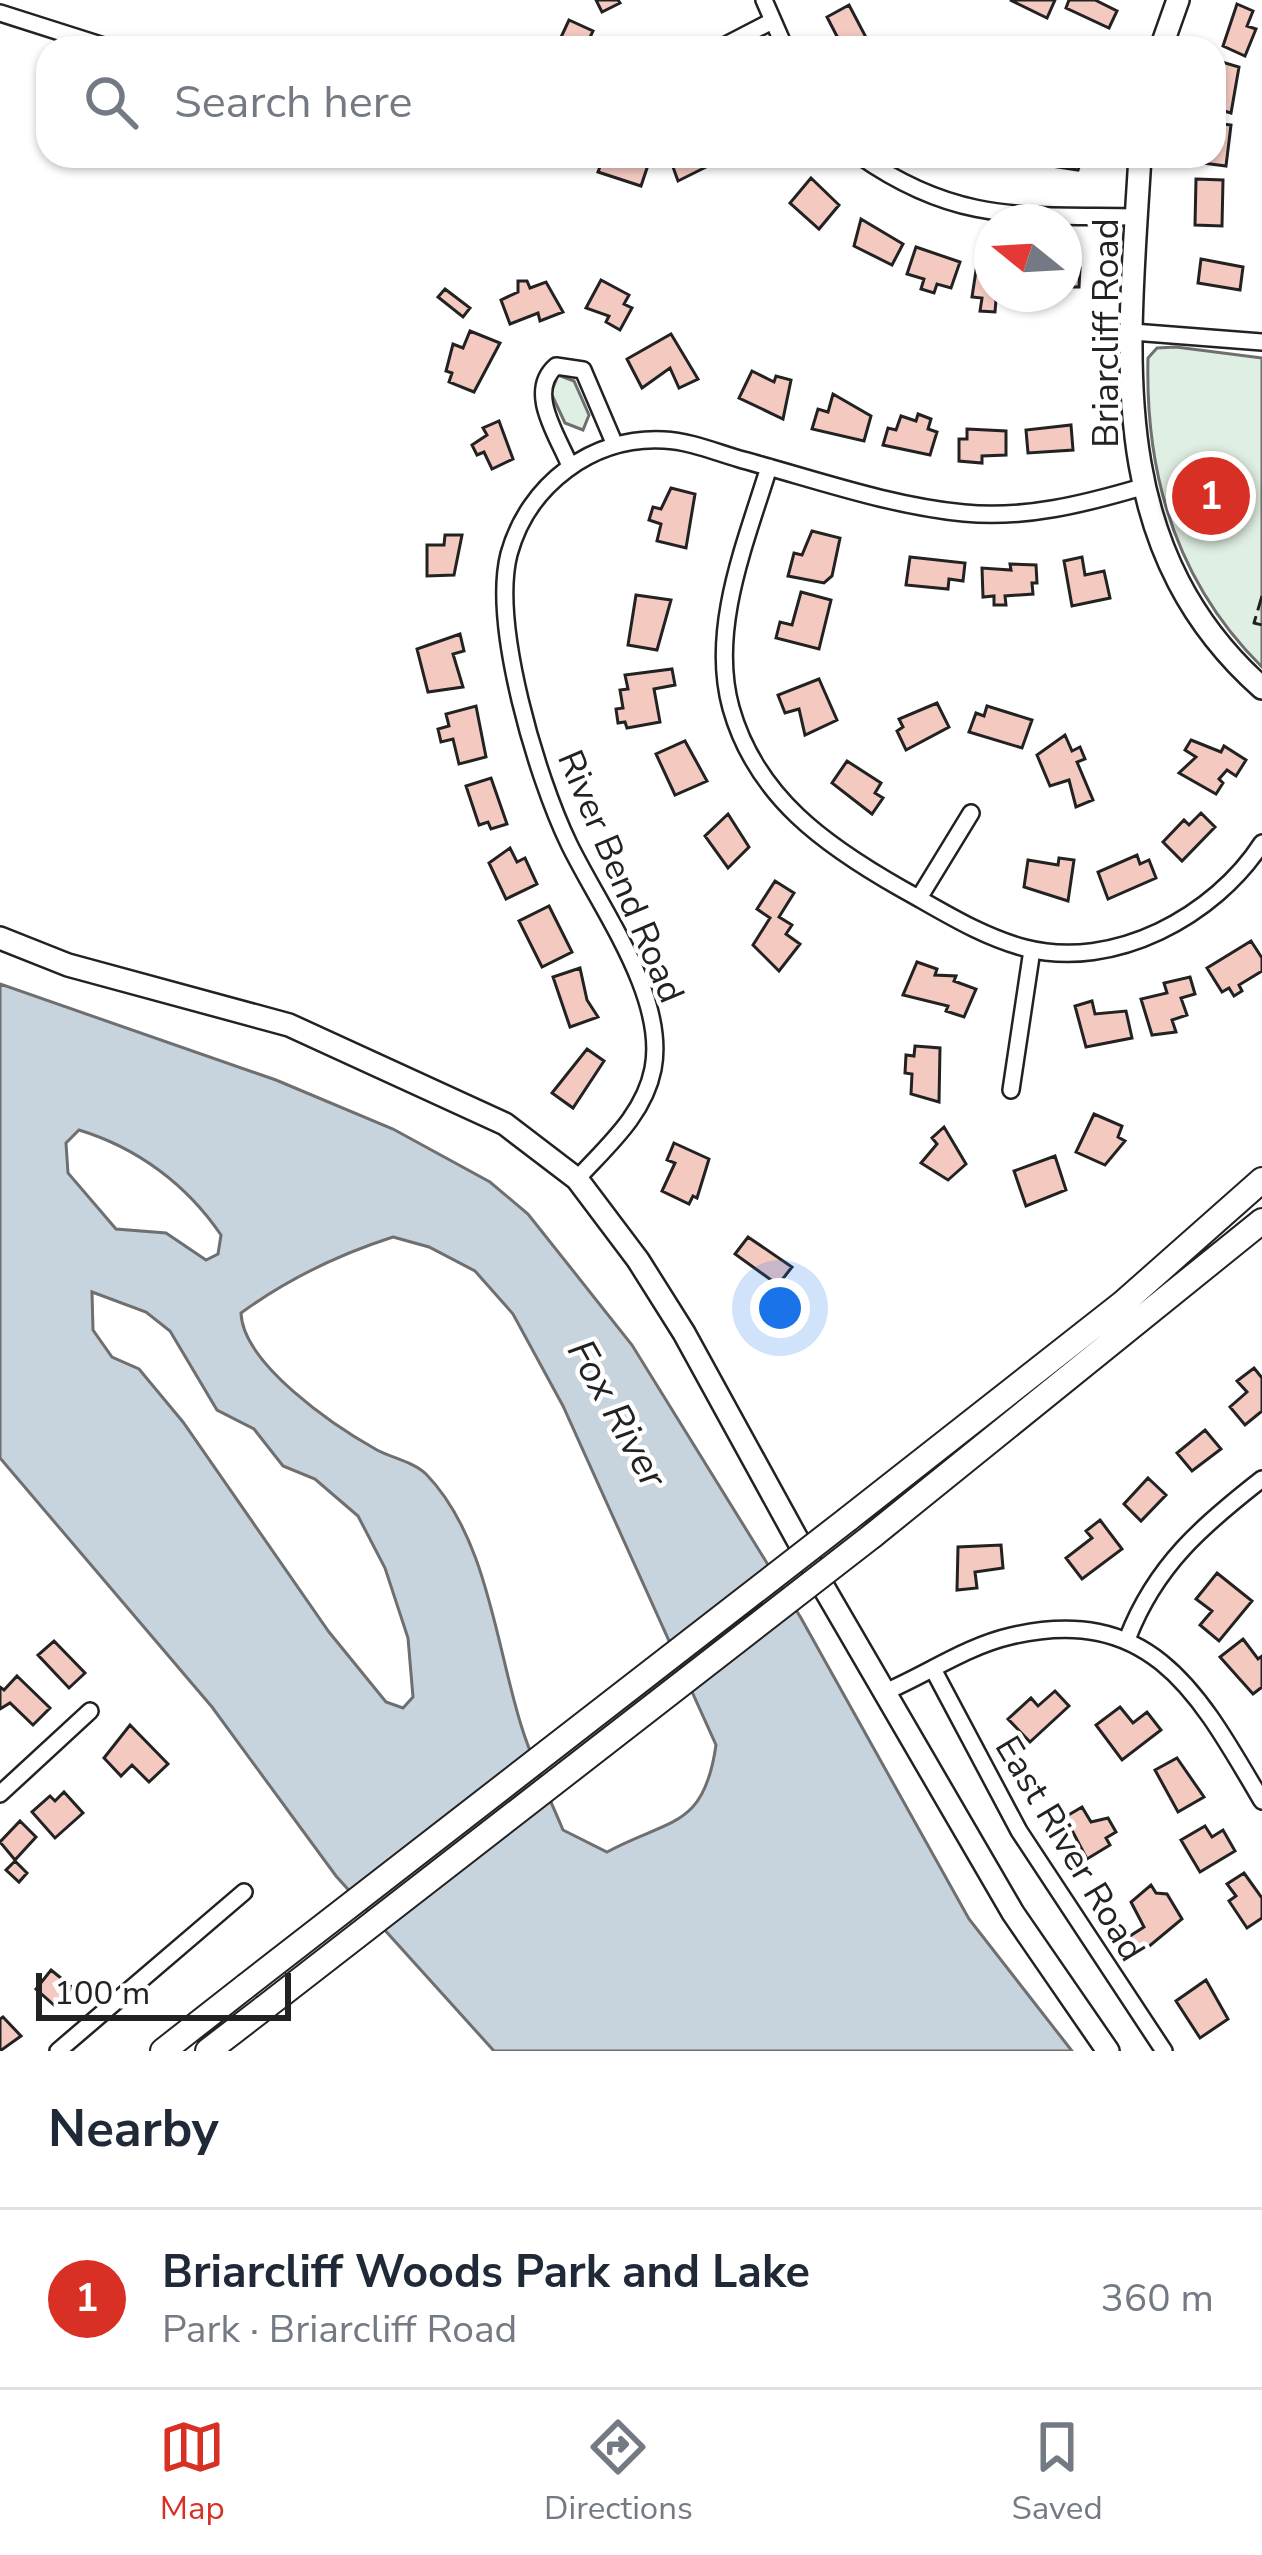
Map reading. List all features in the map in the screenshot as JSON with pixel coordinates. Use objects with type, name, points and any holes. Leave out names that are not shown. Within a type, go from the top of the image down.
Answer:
[{"type":"main road","points":[[163,2051],[1123,1303],[1262,1180]]},
{"type":"main road","points":[[208,2051],[872,1536],[1262,1220]]},
{"type":"street","points":[[764,0],[779,36]]},
{"type":"street","points":[[1165,36],[1178,0]]},
{"type":"street","points":[[0,13],[72,36]]},
{"type":"street","points":[[743,36],[772,21]]},
{"type":"street","points":[[879,168],[911,189],[968,211],[1137,217]]},
{"type":"street","name":"Briarcliff Road","points":[[1139,168],[1132,425],[1142,487],[1166,563],[1192,607],[1262,688]]},
{"type":"street","points":[[1133,332],[1262,342]]},
{"type":"street","points":[[570,466],[542,394],[543,380],[556,366],[583,370],[615,445]]},
{"type":"street","name":"River Bend Road","points":[[577,1179],[639,1107],[653,1072],[656,1028],[641,986],[546,791],[506,626],[505,572],[519,527],[570,466],[615,445],[669,440],[964,513],[1025,514],[1142,487]]},
{"type":"street","points":[[769,467],[738,571],[724,647],[726,681],[739,731],[776,793],[813,834],[979,932],[1032,950],[1100,950],[1172,926],[1232,884],[1262,844]]},
{"type":"street","points":[[920,898],[971,813]]},
{"type":"street","points":[[0,938],[68,964],[290,1025],[506,1124],[577,1179],[638,1259],[684,1333],[1012,1913],[1108,2051]]},
{"type":"street","points":[[1011,1090],[1032,950]]},
{"type":"street","points":[[1128,1637],[1155,1578],[1174,1553],[1262,1478]]},
{"type":"street","points":[[885,1693],[1012,1636],[1066,1631],[1128,1637],[1159,1660],[1215,1721],[1262,1802]]},
{"type":"street","name":"East River Road","points":[[934,1671],[1019,1831],[1164,2051]]},
{"type":"street","points":[[0,1794],[90,1712]]},
{"type":"street","points":[[58,2051],[244,1892]]},
{"type":"green space","points":[[1157,348],[1262,358],[1262,667],[1207,599],[1187,563],[1160,485],[1152,444],[1148,358]]},
{"type":"green space","points":[[558,375],[574,381],[589,415],[583,430],[565,423],[551,393]]},
{"type":"water","name":"Fox River","points":[[0,984],[276,1080],[393,1129],[490,1182],[528,1214],[632,1345],[801,1618],[969,1919],[1072,2051],[494,2051],[336,1876],[212,1707],[0,1458]],"holes":[[[79,1130],[141,1158],[177,1185],[221,1235],[218,1254],[206,1260],[166,1233],[116,1229],[68,1173],[66,1143]],[[393,1237],[429,1247],[475,1271],[513,1314],[563,1406],[716,1745],[703,1792],[681,1817],[607,1852],[563,1830],[522,1728],[477,1561],[447,1500],[421,1470],[377,1450],[316,1410],[257,1353],[241,1313],[333,1260]],[[92,1292],[146,1312],[170,1331],[217,1410],[254,1429],[283,1466],[315,1479],[358,1516],[385,1568],[408,1638],[413,1697],[403,1708],[386,1702],[329,1632],[183,1422],[139,1369],[112,1357],[93,1330]]]},
{"type":"building","points":[[596,0],[618,0],[620,3],[602,12]]},
{"type":"building","points":[[1010,0],[1055,0],[1047,18]]},
{"type":"building","points":[[1069,0],[1095,0],[1117,11],[1109,28],[1066,8]]},
{"type":"building","points":[[1237,4],[1253,11],[1247,26],[1256,29],[1245,56],[1226,47]]},
{"type":"building","points":[[849,5],[865,36],[837,36],[827,17]]},
{"type":"building","points":[[569,20],[593,31],[591,36],[562,36]]},
{"type":"building","points":[[1226,63],[1239,67],[1231,113],[1226,112]]},
{"type":"building","points":[[1226,124],[1231,125],[1226,166]]},
{"type":"building","points":[[600,168],[647,168],[641,186],[598,172]]},
{"type":"building","points":[[673,168],[704,168],[678,181]]},
{"type":"building","points":[[811,178],[839,205],[819,229],[790,203]]},
{"type":"building","points":[[1196,179],[1223,180],[1222,226],[1195,225]]},
{"type":"building","points":[[861,219],[903,244],[892,265],[854,246]]},
{"type":"building","points":[[916,247],[960,262],[951,288],[937,284],[934,293],[921,289],[924,279],[907,274]]},
{"type":"building","points":[[1201,259],[1243,267],[1240,290],[1198,283]]},
{"type":"building","points":[[601,280],[629,295],[624,304],[632,308],[620,330],[606,322],[609,316],[586,308]]},
{"type":"building","points":[[518,281],[527,281],[530,288],[546,282],[563,312],[540,321],[538,313],[510,324],[501,300],[518,292]]},
{"type":"building","points":[[445,289],[470,308],[463,317],[438,297]]},
{"type":"building","points":[[470,331],[500,343],[474,392],[449,382],[452,373],[446,371],[453,344],[463,348]]},
{"type":"building","points":[[671,334],[698,379],[679,388],[670,368],[642,388],[627,359]]},
{"type":"building","points":[[752,371],[774,382],[776,376],[791,380],[783,419],[739,398]]},
{"type":"building","points":[[833,394],[871,416],[864,441],[812,429],[818,409],[828,412]]},
{"type":"building","points":[[918,414],[931,419],[928,429],[937,432],[930,455],[883,445],[888,428],[896,430],[901,416],[916,421]]},
{"type":"building","points":[[499,421],[513,459],[492,469],[484,452],[477,455],[472,445],[487,435],[483,428]]},
{"type":"building","points":[[1071,425],[1073,450],[1028,453],[1026,430]]},
{"type":"building","points":[[967,429],[1006,431],[1006,455],[982,456],[982,463],[959,461],[959,439],[967,439]]},
{"type":"building","points":[[671,488],[695,494],[686,548],[657,541],[661,524],[649,520],[653,507],[661,509]]},
{"type":"building","points":[[812,531],[840,538],[832,576],[824,583],[788,576],[794,553],[802,555]]},
{"type":"building","points":[[445,535],[462,535],[454,575],[427,576],[427,545],[444,545]]},
{"type":"building","points":[[910,557],[965,563],[963,581],[949,579],[948,589],[906,585]]},
{"type":"building","points":[[1082,557],[1085,575],[1104,571],[1110,598],[1072,606],[1064,561]]},
{"type":"building","points":[[1010,564],[1036,565],[1033,594],[1005,596],[1006,605],[994,605],[994,596],[983,597],[982,568],[1011,570]]},
{"type":"building","points":[[801,592],[831,600],[819,649],[776,638],[780,622],[792,625]]},
{"type":"building","points":[[636,595],[671,600],[657,650],[628,645]]},
{"type":"building","points":[[460,634],[464,651],[453,654],[463,687],[428,692],[417,649]]},
{"type":"building","points":[[672,669],[675,685],[654,689],[660,722],[627,728],[625,722],[618,723],[616,709],[623,708],[620,690],[628,689],[625,675]]},
{"type":"building","points":[[819,679],[837,720],[805,735],[799,709],[785,713],[778,695]]},
{"type":"building","points":[[937,703],[949,727],[906,750],[897,731],[903,727],[899,719]]},
{"type":"building","points":[[476,706],[486,757],[459,764],[453,739],[441,742],[438,729],[449,726],[446,714]]},
{"type":"building","points":[[987,706],[1032,720],[1022,748],[969,732],[976,713],[984,716]]},
{"type":"building","points":[[1065,735],[1072,751],[1080,747],[1085,759],[1077,762],[1093,800],[1076,807],[1069,780],[1050,786],[1037,755]]},
{"type":"building","points":[[1191,740],[1221,752],[1224,746],[1246,760],[1236,776],[1227,770],[1219,779],[1223,783],[1216,794],[1179,773],[1196,757],[1185,750]]},
{"type":"building","points":[[685,741],[707,781],[675,795],[656,754]]},
{"type":"building","points":[[847,761],[881,783],[875,793],[883,798],[872,814],[832,783]]},
{"type":"building","points":[[491,778],[507,824],[491,829],[488,822],[479,825],[466,786]]},
{"type":"building","points":[[1201,813],[1215,827],[1182,861],[1163,842],[1184,820],[1189,825]]},
{"type":"building","points":[[728,814],[749,847],[728,868],[705,836]]},
{"type":"building","points":[[510,848],[517,862],[525,858],[537,884],[506,899],[489,863]]},
{"type":"building","points":[[1137,855],[1140,864],[1149,860],[1156,878],[1108,899],[1098,872]]},
{"type":"building","points":[[1059,858],[1074,860],[1068,901],[1024,887],[1028,860],[1058,865]]},
{"type":"building","points":[[775,881],[794,893],[779,917],[792,925],[786,934],[800,944],[779,971],[753,945],[770,918],[757,909]]},
{"type":"building","points":[[549,906],[572,952],[542,967],[519,921]]},
{"type":"building","points":[[1251,941],[1262,958],[1262,971],[1239,985],[1242,991],[1234,996],[1229,988],[1222,992],[1207,968]]},
{"type":"building","points":[[917,962],[937,969],[935,975],[956,976],[954,981],[976,989],[964,1017],[946,1011],[948,1006],[903,995]]},
{"type":"building","points":[[580,968],[587,1000],[598,1017],[570,1027],[553,977]]},
{"type":"building","points":[[1190,977],[1195,994],[1181,998],[1187,1015],[1172,1020],[1176,1032],[1152,1035],[1141,999],[1167,993],[1164,983]]},
{"type":"building","points":[[1092,1001],[1095,1014],[1126,1011],[1132,1038],[1086,1047],[1075,1006]]},
{"type":"building","points":[[915,1046],[940,1048],[939,1102],[911,1094],[906,1055],[914,1056]]},
{"type":"building","points":[[587,1049],[604,1061],[573,1108],[552,1093]]},
{"type":"building","points":[[1094,1114],[1122,1126],[1118,1137],[1125,1141],[1105,1165],[1076,1152]]},
{"type":"building","points":[[944,1127],[966,1164],[948,1180],[921,1163],[937,1144],[932,1138]]},
{"type":"building","points":[[674,1143],[709,1159],[697,1198],[693,1196],[689,1204],[662,1191],[675,1163],[667,1160]]},
{"type":"building","points":[[1055,1156],[1066,1190],[1026,1206],[1014,1171]]},
{"type":"building","points":[[748,1237],[792,1267],[778,1285],[735,1254]]},
{"type":"building","points":[[1254,1368],[1262,1378],[1262,1411],[1245,1425],[1230,1407],[1247,1392],[1237,1381]]},
{"type":"building","points":[[1205,1430],[1221,1449],[1192,1471],[1177,1453]]},
{"type":"building","points":[[1148,1478],[1166,1495],[1141,1521],[1124,1504]]},
{"type":"building","points":[[1100,1520],[1122,1549],[1082,1579],[1066,1558],[1092,1538],[1086,1531]]},
{"type":"building","points":[[1001,1545],[1003,1568],[975,1572],[977,1588],[957,1590],[958,1547]]},
{"type":"building","points":[[1217,1573],[1252,1601],[1219,1641],[1200,1625],[1212,1611],[1196,1599]]},
{"type":"building","points":[[1243,1639],[1258,1659],[1262,1656],[1262,1687],[1253,1694],[1220,1657]]},
{"type":"building","points":[[54,1641],[85,1673],[69,1688],[38,1655]]},
{"type":"building","points":[[17,1676],[50,1708],[33,1725],[10,1703],[0,1709],[0,1687],[4,1690]]},
{"type":"building","points":[[1055,1691],[1069,1706],[1030,1742],[1008,1719],[1031,1698],[1038,1706]]},
{"type":"building","points":[[1120,1707],[1133,1723],[1147,1712],[1161,1730],[1122,1760],[1096,1725]]},
{"type":"building","points":[[130,1725],[168,1764],[149,1782],[132,1765],[121,1776],[104,1758]]},
{"type":"building","points":[[1177,1758],[1204,1797],[1178,1812],[1155,1770]]},
{"type":"building","points":[[64,1792],[83,1813],[55,1838],[32,1812],[50,1796],[55,1801]]},
{"type":"building","points":[[1082,1807],[1091,1822],[1108,1818],[1116,1832],[1106,1838],[1110,1845],[1087,1859],[1065,1817]]},
{"type":"building","points":[[20,1821],[36,1837],[15,1860],[0,1842]]},
{"type":"building","points":[[1205,1826],[1212,1837],[1223,1830],[1235,1851],[1200,1872],[1181,1840]]},
{"type":"building","points":[[15,1861],[27,1873],[19,1882],[6,1870]]},
{"type":"building","points":[[1244,1873],[1262,1898],[1262,1918],[1247,1928],[1229,1901],[1236,1896],[1227,1884]]},
{"type":"building","points":[[1151,1885],[1156,1893],[1167,1894],[1182,1919],[1141,1953],[1130,1936],[1144,1927],[1131,1902]]},
{"type":"building","points":[[51,1970],[72,1987],[55,2006],[36,1989]]},
{"type":"building","points":[[1206,1980],[1228,2019],[1200,2038],[1176,2001]]},
{"type":"building","points":[[0,2019],[21,2036],[0,2051]]},
{"type":"fence","points":[[1262,596],[1254,623],[1262,625]]},
{"type":"place","name":"Briarcliff Woods Park and Lake","points":[[1211,496]]}]
